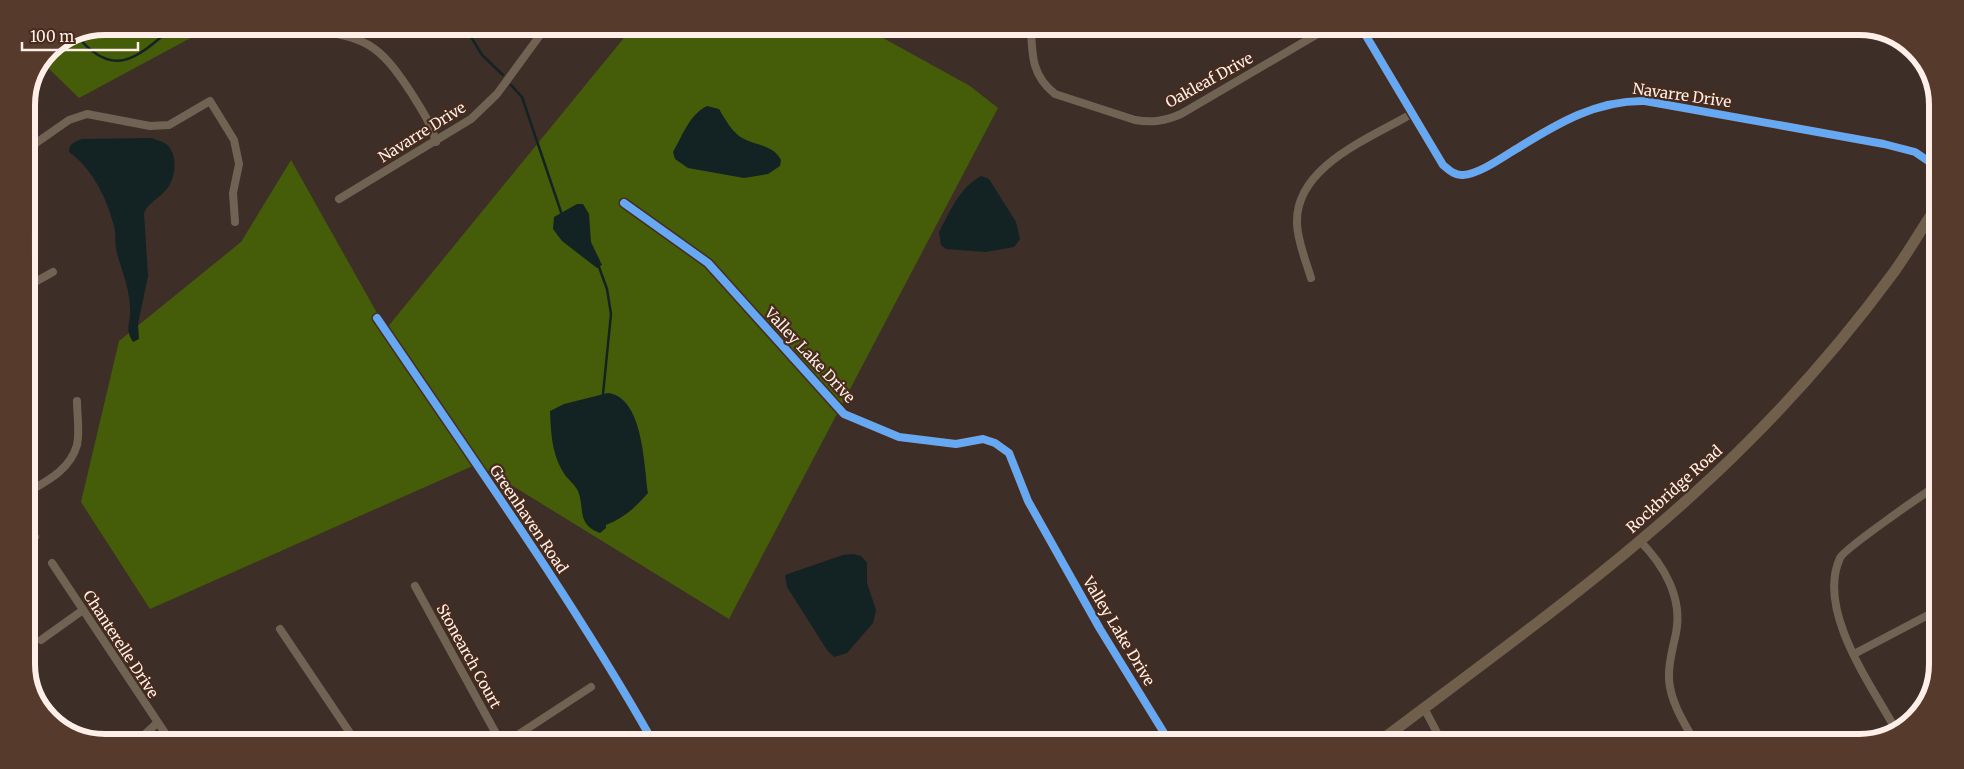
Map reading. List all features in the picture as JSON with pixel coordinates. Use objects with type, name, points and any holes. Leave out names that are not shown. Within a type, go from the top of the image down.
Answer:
[{"type":"main road","name":"Rockbridge Road","points":[[1390,734],[1536,624],[1640,540],[1649,535],[1749,442],[1813,372],[1895,270],[1929,217]]},
{"type":"street","points":[[344,35],[378,51],[390,62],[425,114],[436,142]]},
{"type":"street","name":"Navarre Drive","points":[[339,199],[436,142],[471,119],[497,94],[540,35]]},
{"type":"street","name":"Oakleaf Drive","points":[[1032,35],[1034,67],[1038,78],[1050,91],[1146,122],[1169,119],[1181,114],[1316,35]]},
{"type":"street","name":"Navarre Drive","points":[[1366,35],[1443,165],[1452,173],[1464,175],[1493,163],[1559,124],[1621,100],[1645,100],[1884,144],[1915,152],[1929,162]]},
{"type":"street","points":[[35,144],[68,120],[87,114],[150,126],[169,125],[210,100],[234,140],[239,164],[233,193],[235,222]]},
{"type":"street","points":[[1311,278],[1296,224],[1300,201],[1310,180],[1327,163],[1413,113]]},
{"type":"street","name":"Valley Lake Drive","points":[[624,203],[708,264],[844,414],[899,437],[956,444],[983,439],[995,443],[1009,453],[1028,501],[1100,629],[1165,734]]},
{"type":"street","points":[[1925,222],[1929,224]]},
{"type":"street","points":[[35,282],[53,272]]},
{"type":"street","name":"Greenhaven Road","points":[[377,318],[561,590],[649,734]]},
{"type":"street","points":[[35,488],[54,478],[68,463],[77,444],[77,401]]},
{"type":"street","points":[[1893,725],[1840,625],[1834,602],[1834,579],[1840,556],[1929,491]]},
{"type":"street","points":[[1640,540],[1650,551],[1670,583],[1677,602],[1678,611],[1670,660],[1669,680],[1678,713],[1690,734]]},
{"type":"street","name":"Chanterelle Drive","points":[[52,563],[165,734]]},
{"type":"street","name":"Stonearch Court","points":[[415,586],[496,734]]},
{"type":"street","points":[[41,640],[82,610]]},
{"type":"street","points":[[1854,654],[1929,615]]},
{"type":"street","points":[[280,629],[351,734]]},
{"type":"street","points":[[519,734],[591,687]]},
{"type":"street","points":[[1424,708],[1438,734]]},
{"type":"street","points":[[145,734],[157,723]]},
{"type":"green space","points":[[105,35],[196,35],[79,98],[47,67],[55,55],[78,40],[91,36]]},
{"type":"green space","points":[[626,35],[878,35],[970,86],[998,108],[729,619],[477,464],[150,609],[81,502],[119,341],[241,242],[291,160],[386,329]]},
{"type":"shaded area","points":[[707,106],[719,109],[740,137],[774,151],[781,160],[780,166],[768,174],[744,178],[688,168],[675,159],[673,152],[687,126]]},
{"type":"shaded area","points":[[151,138],[164,143],[170,148],[174,160],[174,174],[169,186],[148,206],[144,213],[148,276],[138,324],[139,339],[133,342],[128,329],[130,314],[129,294],[116,249],[115,229],[111,216],[98,185],[78,159],[69,152],[69,149],[71,145],[82,139]]},
{"type":"shaded area","points":[[981,176],[989,179],[1016,222],[1020,239],[1014,247],[986,252],[946,249],[941,245],[939,232],[961,194],[973,181]]},
{"type":"shaded area","points":[[577,204],[583,204],[589,214],[591,242],[602,265],[597,268],[562,241],[553,229],[554,217]]},
{"type":"shaded area","points":[[608,393],[620,397],[628,406],[635,419],[643,450],[648,493],[629,512],[606,525],[606,528],[600,533],[587,525],[584,520],[578,491],[565,475],[557,460],[552,437],[550,411],[564,404]]},
{"type":"shaded area","points":[[853,554],[861,556],[867,563],[867,583],[876,610],[873,623],[847,653],[834,657],[827,650],[787,587],[785,575],[843,555]]},
{"type":"waterway","points":[[80,39],[91,50],[104,58],[115,61],[127,59],[138,54],[163,35]]},
{"type":"waterway","points":[[470,35],[482,55],[503,75]]},
{"type":"waterway","points":[[511,85],[522,97],[561,212]]},
{"type":"waterway","points":[[599,267],[607,289],[611,314],[603,394]]},
{"type":"cycle path","points":[[1366,35],[1443,165],[1457,175],[1470,174],[1484,168],[1548,130],[1578,115],[1611,104],[1645,101],[1884,144],[1915,152],[1929,162]]},
{"type":"cycle path","points":[[624,203],[708,263],[844,414],[899,437],[956,444],[983,439],[995,443],[1009,453],[1028,501],[1100,629],[1165,734]]},
{"type":"cycle path","points":[[377,318],[553,579],[648,734]]}]
